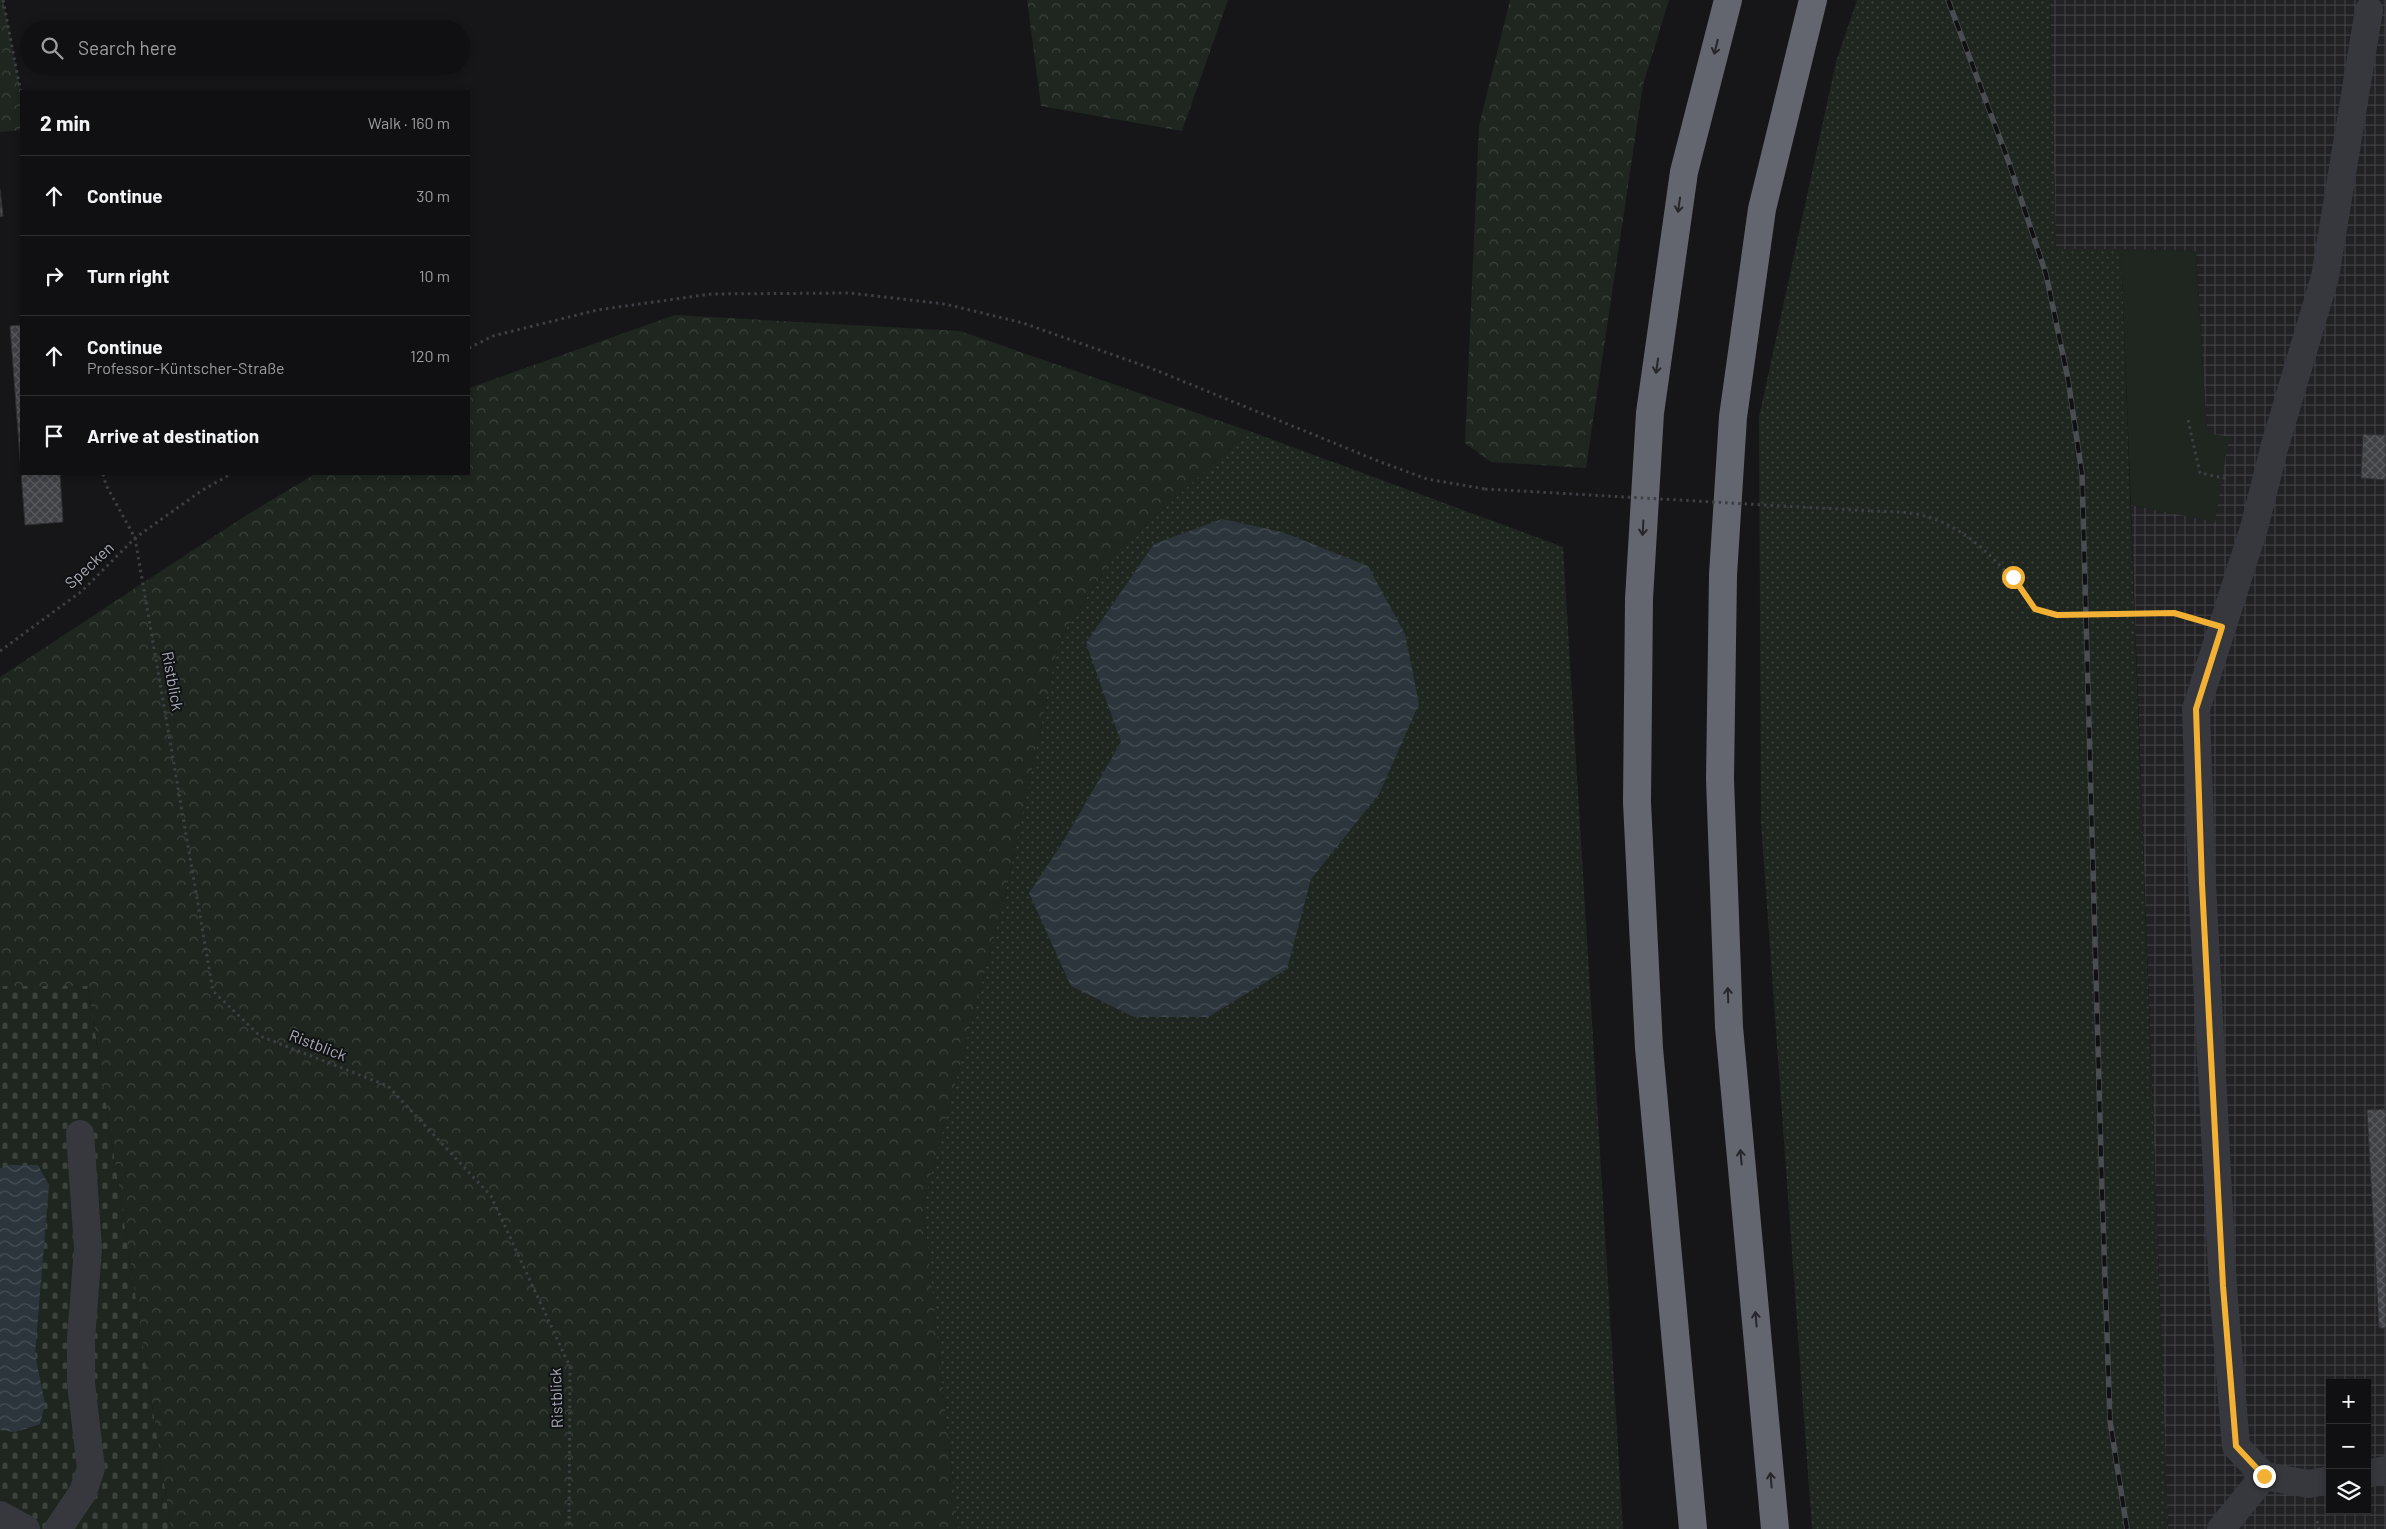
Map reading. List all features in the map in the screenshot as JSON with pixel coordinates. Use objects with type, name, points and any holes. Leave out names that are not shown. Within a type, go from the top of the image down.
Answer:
[{"type":"highway","points":[[1693,1529],[1649,1048],[1637,802],[1639,598],[1650,413],[1684,172],[1728,0]]},
{"type":"highway","points":[[1775,1529],[1729,1027],[1720,779],[1723,575],[1733,417],[1762,209],[1813,0]]},
{"type":"street","points":[[2326,1481],[2309,1484],[2264,1476],[2236,1446],[2222,1257],[2202,884],[2196,709],[2254,528],[2264,486],[2325,277],[2369,10]]},
{"type":"street","points":[[58,1529],[83,1492],[91,1468],[81,1383],[81,1339],[88,1248],[80,1134]]},
{"type":"street","points":[[2371,1473],[2386,1470]]},
{"type":"street","points":[[2221,1529],[2264,1476]]},
{"type":"street","points":[[0,1515],[26,1529]]},
{"type":"path","points":[[3,0],[20,90]]},
{"type":"path","points":[[470,348],[493,336],[597,310],[712,294],[849,294],[946,304],[1023,323],[1153,369],[1378,461],[1427,479],[1485,488],[1871,510],[1924,515],[1957,528],[2013,577],[2035,609],[2057,615],[2174,613],[2222,627]]},
{"type":"path","points":[[2188,420],[2200,473],[2264,486]]},
{"type":"path","name":"Specken","points":[[0,651],[82,591],[135,538],[106,485],[103,475]]},
{"type":"path","points":[[135,538],[201,491],[229,475]]},
{"type":"path","name":"Ristblick","points":[[135,538],[214,991],[260,1036],[388,1086],[491,1196],[570,1367],[569,1529]]},
{"type":"shaded area","points":[[2050,0],[2386,0],[2386,1529],[2168,1529],[2131,505],[2215,521],[2228,437],[2207,434],[2196,251],[2056,249]]},
{"type":"green space","points":[[0,0],[3,0],[20,90],[20,130],[0,132]]},
{"type":"green space","points":[[1027,0],[1228,0],[1182,131],[1041,106]]},
{"type":"green space","points":[[1510,0],[1669,0],[1643,85],[1586,468],[1491,462],[1465,443],[1479,126]]},
{"type":"green space","points":[[1857,0],[2050,0],[2056,249],[2121,249],[2168,1529],[1812,1529],[1761,823],[1759,417],[1836,62]]},
{"type":"green space","points":[[2121,249],[2196,251],[2207,433],[2229,437],[2215,522],[2131,505]]},
{"type":"green space","points":[[675,315],[960,331],[1249,431],[1118,550],[1059,640],[1006,892],[923,1205],[958,1529],[171,1529],[88,986],[0,986],[0,677],[245,516],[313,475],[470,475],[470,388]]},
{"type":"green space","points":[[1249,431],[1563,547],[1623,1529],[958,1529],[923,1205],[1006,892],[1059,640],[1118,550]]},
{"type":"green space","points":[[0,986],[88,986],[171,1529],[0,1529]]},
{"type":"water","points":[[1222,519],[1282,532],[1368,566],[1405,634],[1419,704],[1379,794],[1311,879],[1287,969],[1208,1017],[1134,1017],[1071,986],[1029,893],[1063,842],[1121,742],[1086,643],[1154,544]]},
{"type":"water","points":[[9,1165],[38,1165],[49,1185],[35,1354],[45,1404],[40,1424],[15,1432],[0,1430],[0,1169]]},
{"type":"building","points":[[0,189],[3,216],[0,217]]},
{"type":"building","points":[[20,325],[20,459],[10,326]]},
{"type":"building","points":[[2363,434],[2386,435],[2386,480],[2361,478]]},
{"type":"building","points":[[21,475],[60,475],[63,522],[25,525]]},
{"type":"building","points":[[2386,1109],[2386,1328],[2379,1328],[2367,1110]]},
{"type":"railway","points":[[1948,0],[2008,160],[2046,274],[2068,379],[2082,474],[2110,1421],[2127,1529]]},
{"type":"route","points":[[2013,577],[2035,609],[2057,615],[2174,613],[2222,627],[2196,709],[2202,884],[2223,1286],[2236,1446],[2264,1476]]}]
